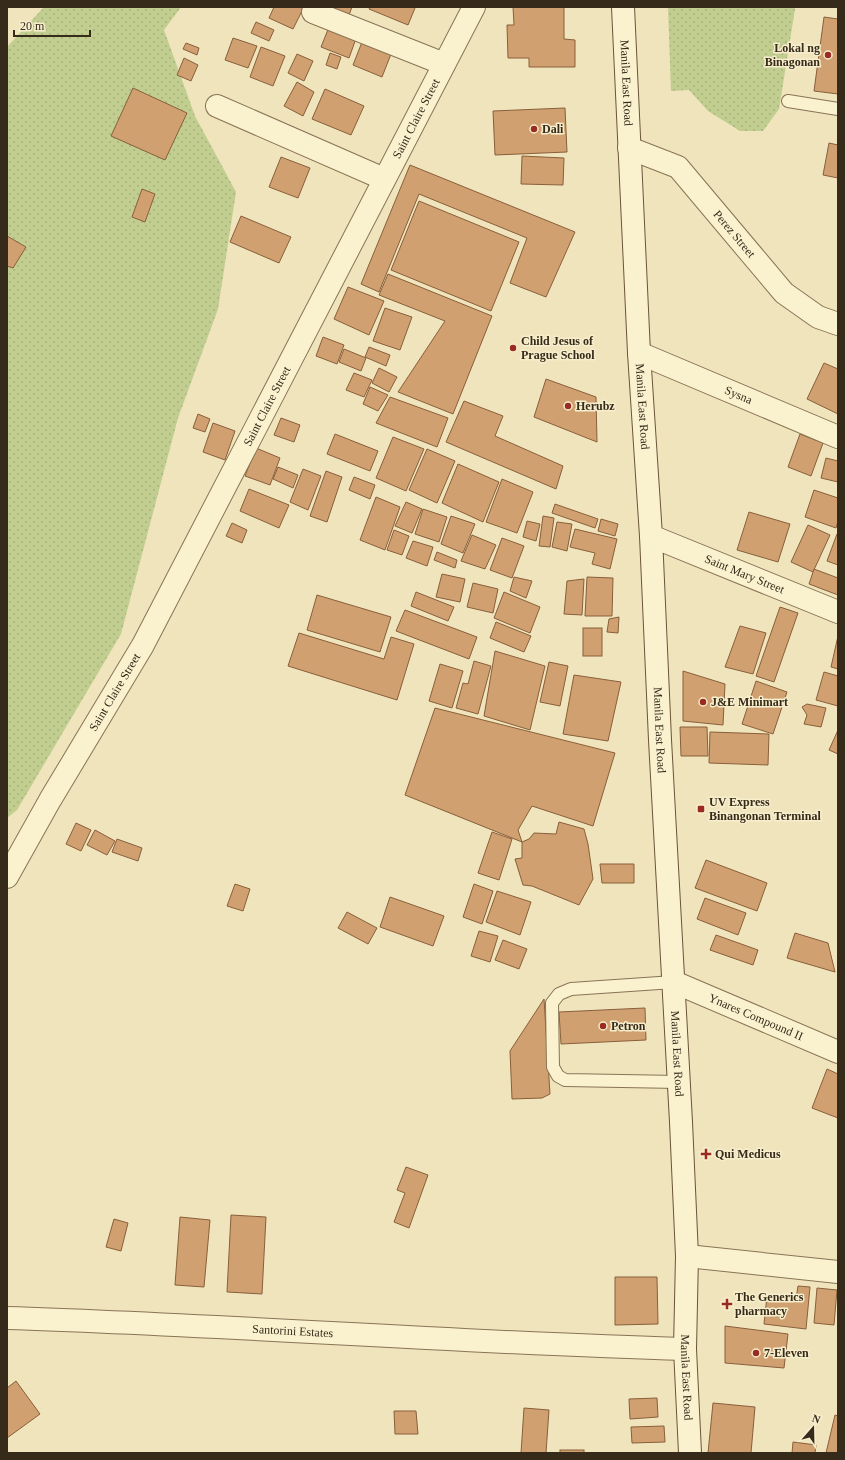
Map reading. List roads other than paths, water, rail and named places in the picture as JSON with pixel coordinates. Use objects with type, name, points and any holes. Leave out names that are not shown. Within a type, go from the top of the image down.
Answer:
[{"type":"street","name":"Saint Claire Street","points":[[7,877],[50,800],[143,645],[474,7]]},
{"type":"street","name":"Manila East Road","points":[[623,7],[639,353],[651,536],[660,740],[679,1082],[687,1256],[685,1349],[690,1453]]},
{"type":"street","points":[[313,12],[444,64]]},
{"type":"street","points":[[217,106],[384,179]]},
{"type":"street","name":"Perez Street","points":[[629,148],[678,167],[784,294],[818,317],[838,324]]},
{"type":"street","name":"Sysna","points":[[639,353],[838,437]]},
{"type":"street","name":"Saint Mary Street","points":[[651,536],[838,612]]},
{"type":"street","name":"Ynares Compound II","points":[[674,982],[838,1052]]},
{"type":"street","points":[[687,1256],[838,1272]]},
{"type":"street","name":"Santorini Estates","points":[[7,1318],[126,1321],[579,1346],[685,1349]]},
{"type":"lane","points":[[788,101],[838,109]]},
{"type":"lane","points":[[674,982],[571,989],[559,994],[552,1003],[553,1066],[558,1076],[565,1080],[679,1082]]},
{"type":"place","name":"Lokal ng Binagonan","points":[[828,55]]},
{"type":"place","name":"Dali","points":[[534,129]]},
{"type":"place","name":"Child Jesus of Prague School","points":[[513,348]]},
{"type":"place","name":"Herubz","points":[[568,406]]},
{"type":"place","name":"J&E Minimart","points":[[703,702]]},
{"type":"place","name":"UV Express Binangonan Terminal","points":[[701,809]]},
{"type":"place","name":"Petron","points":[[603,1026]]},
{"type":"place","name":"Qui Medicus","points":[[706,1154]]},
{"type":"place","name":"The Generics pharmacy","points":[[727,1304]]},
{"type":"place","name":"7-Eleven","points":[[756,1353]]}]
